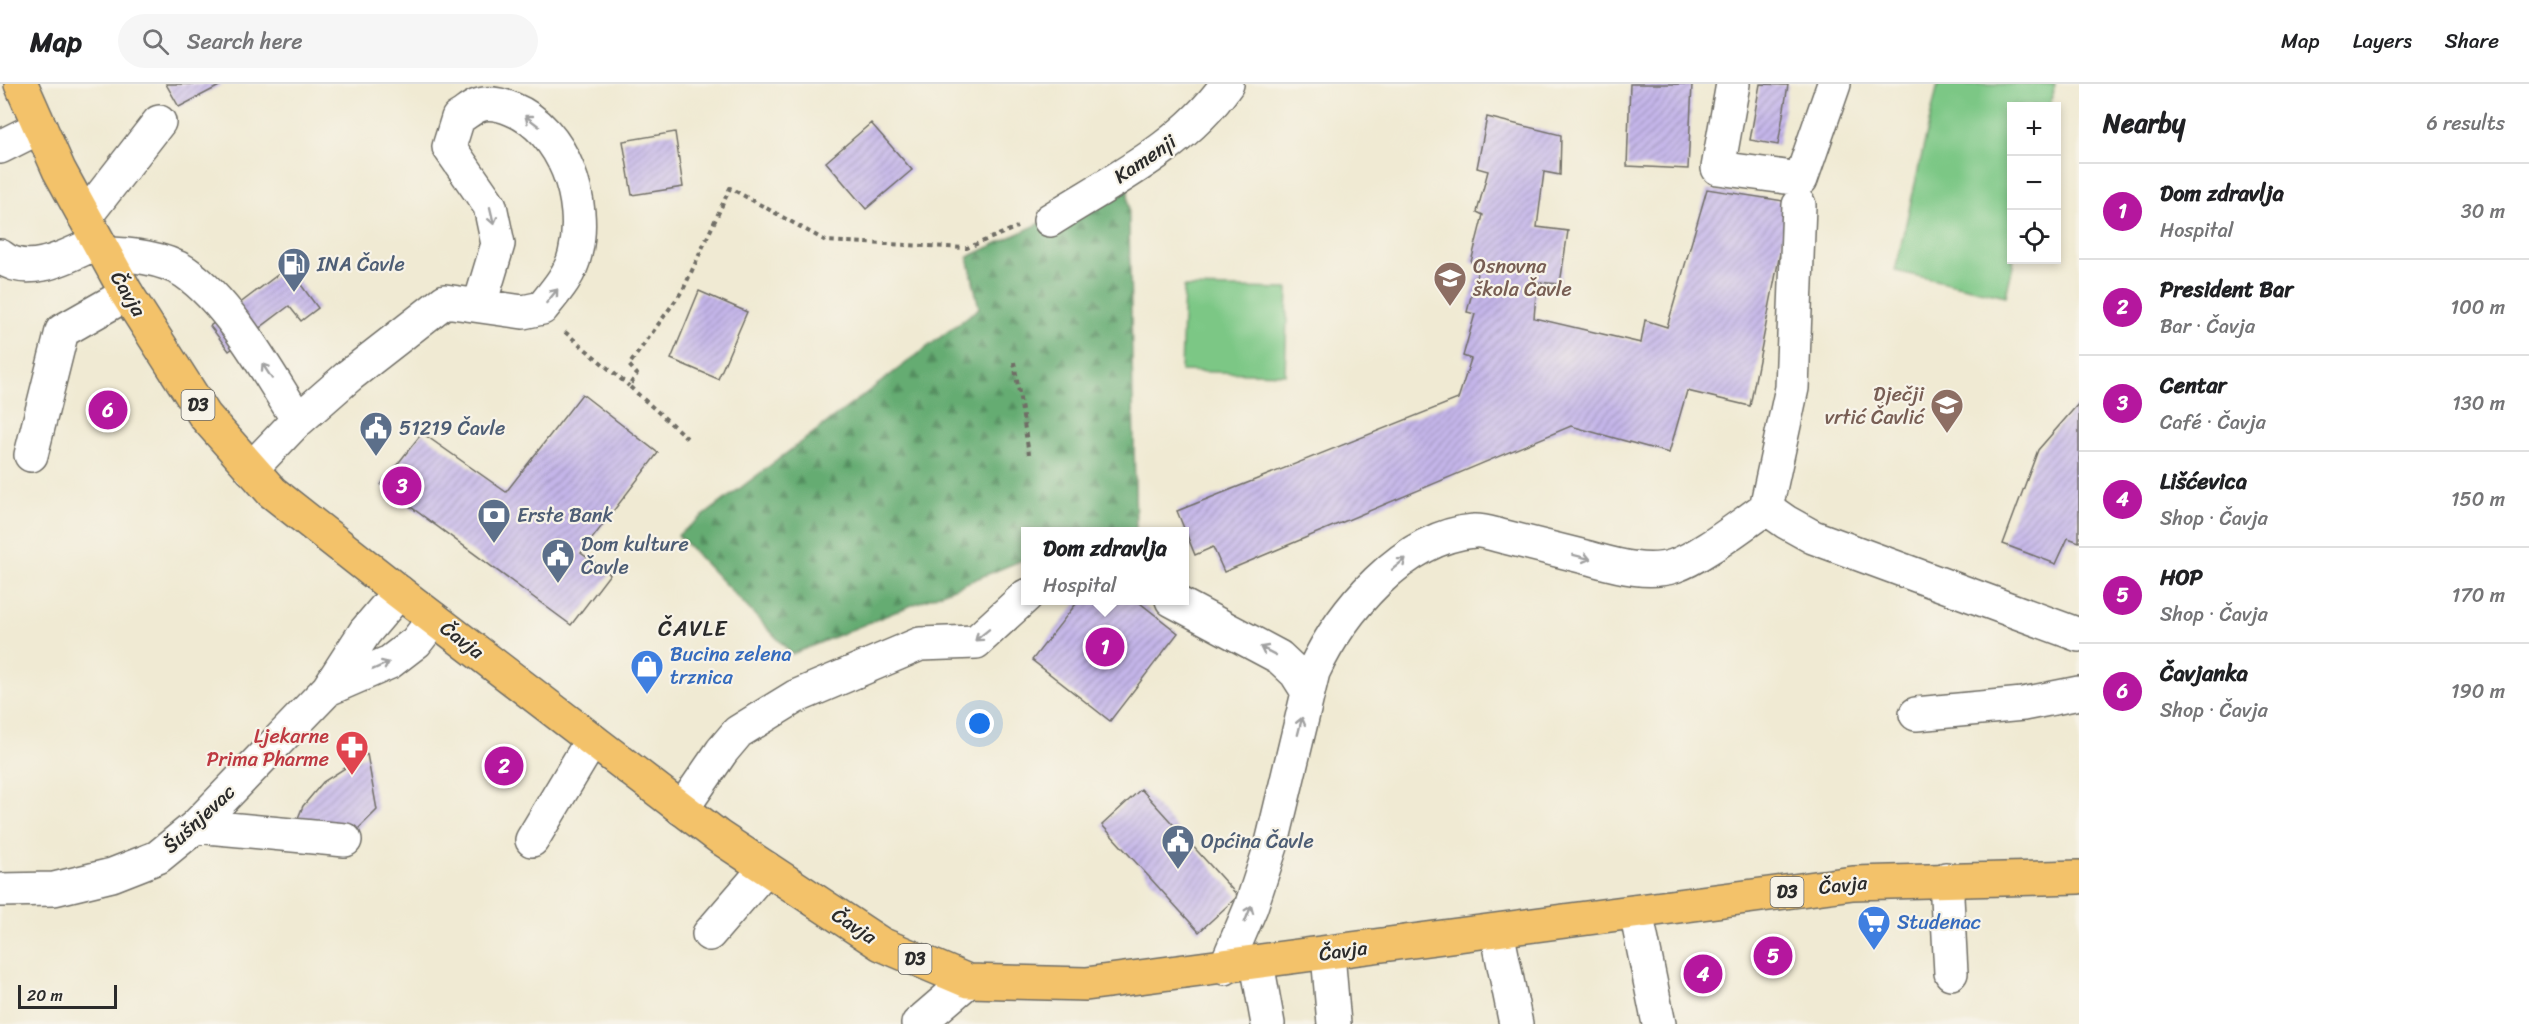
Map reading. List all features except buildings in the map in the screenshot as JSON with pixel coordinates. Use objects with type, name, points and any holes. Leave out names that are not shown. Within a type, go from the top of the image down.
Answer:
[{"type":"main road","name":"Čavja","points":[[21,84],[40,127],[127,294],[205,417],[272,492],[682,809],[881,944],[968,981],[1086,984],[1225,968],[1853,883],[1947,879],[2079,878]]},
{"type":"street","name":"Kamenji","points":[[1050,220],[1169,145],[1212,106],[1227,84]]},
{"type":"street","points":[[1733,84],[1718,168],[1801,179],[1834,84]]},
{"type":"street","points":[[251,469],[298,420],[350,375],[445,301],[480,304],[496,309],[523,312],[542,308],[561,285],[575,255],[579,222],[574,189],[547,133],[523,113],[500,104],[478,105],[458,118],[449,147],[490,206],[498,243],[480,304]]},
{"type":"street","points":[[0,256],[4,260],[26,266],[50,263],[96,237],[159,122]]},
{"type":"street","points":[[0,147],[40,127]]},
{"type":"street","points":[[1225,968],[1251,907],[1272,843],[1313,672],[1324,649],[1347,613],[1379,581],[1422,546],[1446,536],[1476,530],[1616,565],[1648,570],[1674,566],[1709,547],[1766,508],[1792,388],[1799,206]]},
{"type":"street","points":[[96,237],[135,254],[183,270],[214,296],[298,420]]},
{"type":"street","points":[[31,455],[62,331],[127,294]]},
{"type":"street","points":[[1766,508],[1813,537],[2079,635]]},
{"type":"street","name":"Šušnjevac","points":[[0,890],[54,889],[112,875],[158,857],[196,826],[328,689],[365,632],[399,592]]},
{"type":"street","points":[[682,809],[738,732],[795,697],[920,644],[976,642],[1021,601]]},
{"type":"street","points":[[1181,605],[1280,657],[1296,673],[1308,692]]},
{"type":"street","name":"Šušnjevac","points":[[328,689],[390,662],[416,642],[434,619]]},
{"type":"street","points":[[1916,714],[2023,704],[2079,693]]},
{"type":"street","points":[[532,840],[592,740]]},
{"type":"street","points":[[196,826],[345,840]]},
{"type":"street","points":[[709,934],[766,868]]},
{"type":"street","points":[[1947,879],[1951,974]]},
{"type":"street","points":[[1636,912],[1659,1024]]},
{"type":"street","points":[[1497,931],[1516,1024]]},
{"type":"street","points":[[1328,954],[1334,1024]]},
{"type":"street","points":[[1257,963],[1268,1024]]},
{"type":"street","points":[[918,1024],[968,981]]},
{"type":"path","points":[[629,386],[637,374],[629,365],[682,290],[730,188],[826,241],[967,248],[1017,227]]},
{"type":"path","points":[[560,328],[687,438]]},
{"type":"path","points":[[1014,362],[1029,454]]},
{"type":"green space","points":[[1938,84],[2055,84],[2051,102],[2007,102],[2007,264],[2013,264],[2006,296],[1895,271]]},
{"type":"green space","points":[[1128,182],[1136,527],[1021,527],[1021,561],[792,654],[678,535],[979,308],[968,257]]},
{"type":"green space","points":[[1184,287],[1288,289],[1285,374],[1181,371]]},
{"type":"place","name":"INA Čavle","points":[[294,293]]},
{"type":"place","name":"Osnovna škola Čavle","points":[[1450,307]]},
{"type":"place","name":"Čavjanka","points":[[108,410]]},
{"type":"place","name":"Dječji vrtić Čavlić","points":[[1947,434]]},
{"type":"place","name":"51219 Čavle","points":[[376,457]]},
{"type":"place","name":"Centar","points":[[402,486]]},
{"type":"place","name":"Erste Bank","points":[[494,544]]},
{"type":"place","name":"Dom kulture Čavle","points":[[558,584]]},
{"type":"place","name":"Dom zdravlja","points":[[1105,647]]},
{"type":"place","name":"Bucina zelena trznica","points":[[647,695]]},
{"type":"place","name":"President Bar","points":[[504,766]]},
{"type":"place","name":"Ljekarne Prima Pharme","points":[[352,776]]},
{"type":"place","name":"Općina Čavle","points":[[1178,870]]},
{"type":"place","name":"Studenac","points":[[1874,951]]},
{"type":"place","name":"HOP","points":[[1773,956]]},
{"type":"place","name":"Lišćevica","points":[[1703,974]]},
{"type":"district","name":"ČAVLE","points":[[693,628]]}]
